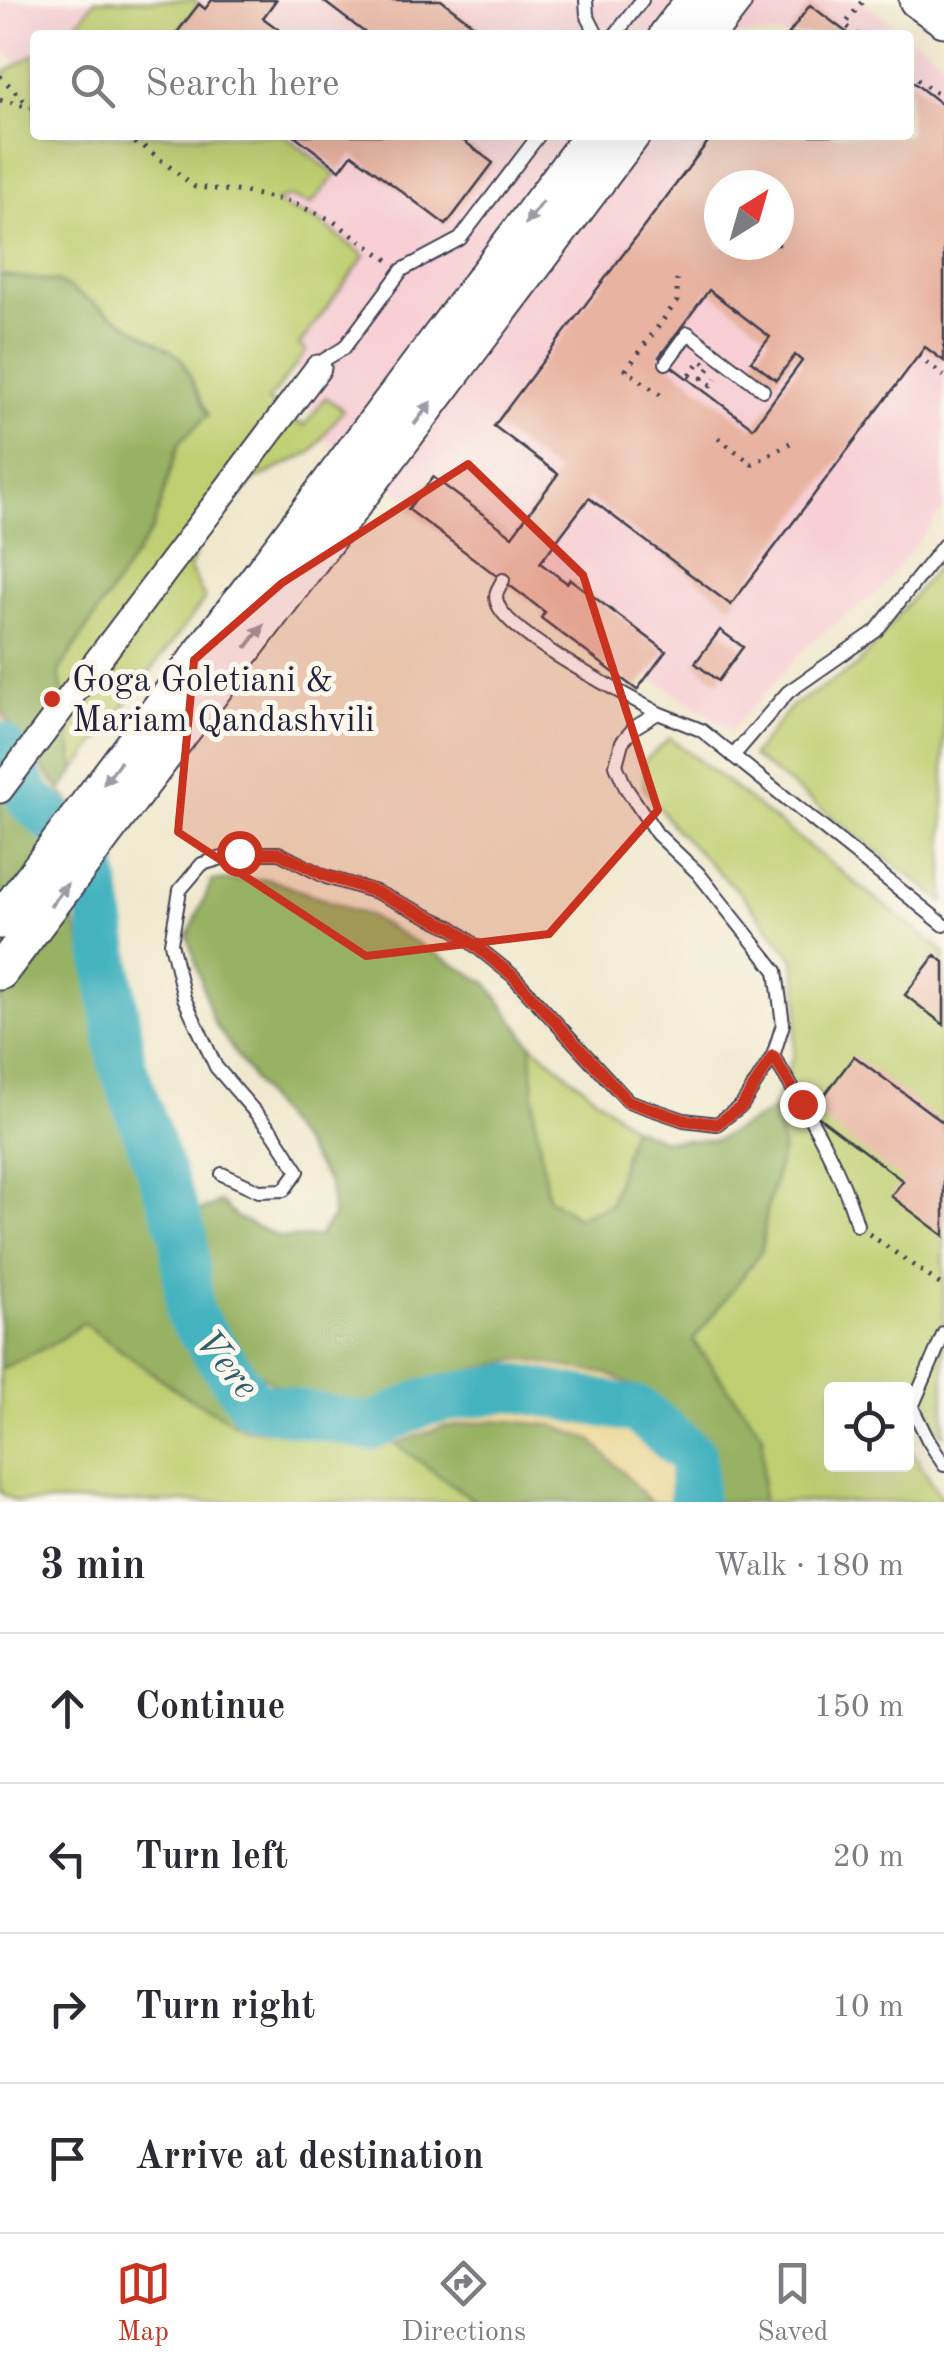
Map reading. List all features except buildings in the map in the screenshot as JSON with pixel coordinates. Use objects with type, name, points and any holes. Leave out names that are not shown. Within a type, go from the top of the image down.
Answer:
[{"type":"main road","points":[[672,30],[694,0]]},
{"type":"main road","points":[[711,30],[734,0]]},
{"type":"main road","points":[[917,0],[944,19]]},
{"type":"main road","points":[[0,972],[352,482],[589,140]]},
{"type":"main road","points":[[0,920],[628,140]]},
{"type":"street","points":[[0,790],[321,364]]},
{"type":"lane","points":[[586,0],[586,15],[594,30]]},
{"type":"lane","points":[[619,30],[642,0]]},
{"type":"lane","points":[[321,364],[344,348],[402,270],[460,239],[535,140]]},
{"type":"lane","points":[[666,362],[688,334],[763,390]]},
{"type":"lane","points":[[733,756],[788,692],[876,631],[944,545]]},
{"type":"lane","points":[[504,580],[496,592],[497,606],[517,628],[658,714],[701,730],[944,925]]},
{"type":"lane","points":[[222,1174],[259,1192],[284,1190],[298,1171],[274,1134],[216,1067],[184,998],[171,943],[180,890],[202,864],[239,853],[279,853],[453,928],[512,975],[628,1101],[684,1120],[717,1124],[742,1106],[773,1056],[783,1024],[776,971],[698,873],[657,834],[626,788],[616,764],[622,742],[635,727],[658,714]]},
{"type":"lane","points":[[773,1056],[848,1192],[857,1225]]},
{"type":"lane","points":[[944,1333],[912,1407],[944,1465]]},
{"type":"path","points":[[849,30],[844,27],[863,0]]},
{"type":"path","points":[[0,76],[30,104]]},
{"type":"path","points":[[914,77],[944,98]]},
{"type":"path","points":[[0,100],[30,106]]},
{"type":"path","points":[[127,140],[142,146],[195,187],[292,202],[334,221],[374,250]]},
{"type":"path","points":[[660,395],[626,370],[678,302],[677,274]]},
{"type":"path","points":[[918,356],[944,376]]},
{"type":"path","points":[[690,379],[693,380],[689,377],[701,360],[710,367],[700,381]]},
{"type":"path","points":[[718,438],[752,464],[790,443]]},
{"type":"path","points":[[857,1225],[944,1287]]},
{"type":"highlighted area","points":[[468,464],[583,575],[658,810],[549,934],[366,956],[178,832],[194,660],[282,583]]},
{"type":"shaded area","points":[[0,0],[860,0],[901,30],[30,30],[30,71],[0,47]]},
{"type":"shaded area","points":[[914,40],[944,61],[944,509],[881,589],[810,643],[732,730],[630,664],[325,440],[287,346],[116,140],[914,140]]},
{"type":"green space","points":[[95,0],[195,0],[199,4],[179,30],[73,30]]},
{"type":"green space","points":[[30,57],[30,140],[290,140],[336,175],[311,204],[290,197],[276,201],[317,220],[365,256],[299,345],[306,351],[268,401],[304,426],[326,397],[343,410],[312,452],[254,480],[201,537],[190,568],[205,599],[75,771],[59,671],[153,528],[179,443],[207,415],[181,357],[59,282],[0,275],[0,75]]},
{"type":"green space","points":[[0,275],[59,282],[181,357],[208,415],[179,443],[153,528],[59,671],[75,771],[61,790],[7,721],[0,706]]},
{"type":"green space","points":[[944,558],[944,902],[752,756],[792,706],[856,667]]},
{"type":"green space","points":[[670,738],[944,952],[944,1436],[932,1421],[914,1413],[914,1382],[824,1382],[824,1472],[914,1472],[914,1455],[944,1502],[762,1502],[763,1435],[693,1341],[761,1252],[783,1147],[774,1110],[793,1056],[799,999],[794,959],[745,898],[674,828],[644,788],[644,761]]},
{"type":"green space","points":[[0,798],[28,815],[49,845],[165,1237],[189,1340],[245,1429],[179,1392],[83,1323],[51,1345],[0,1369]]},
{"type":"green space","points":[[268,879],[367,915],[487,983],[531,1044],[535,1116],[548,1198],[577,1217],[610,1205],[632,1127],[664,1140],[716,1140],[774,1110],[783,1147],[761,1252],[693,1341],[763,1435],[762,1502],[702,1502],[708,1460],[645,1391],[406,1396],[359,1408],[304,1402],[257,1373],[209,1313],[202,1265],[188,1216],[220,1202],[237,1218],[282,1238],[318,1237],[333,1217],[329,1184],[213,1021],[188,936],[212,881]]},
{"type":"green space","points":[[531,1044],[632,1127],[610,1205],[577,1217],[548,1198],[535,1116]]},
{"type":"green space","points":[[83,1323],[179,1392],[309,1434],[356,1436],[396,1444],[476,1502],[17,1502],[0,1492],[0,1369],[51,1345]]},
{"type":"green space","points":[[497,1420],[553,1425],[592,1440],[651,1502],[476,1502],[396,1444],[442,1427]]},
{"type":"sand","points":[[0,706],[7,721],[102,845],[131,1055],[188,1216],[202,1265],[209,1313],[257,1373],[304,1402],[358,1408],[406,1396],[471,1370],[520,1359],[607,1374],[645,1391],[708,1460],[702,1502],[651,1502],[592,1440],[553,1425],[497,1420],[442,1427],[396,1444],[356,1436],[245,1429],[189,1340],[165,1237],[49,845],[28,815],[0,798]]},
{"type":"waterway","name":"Vere","points":[[0,746],[31,800],[92,854],[122,1064],[183,1234],[190,1315],[252,1404],[371,1427],[425,1402],[510,1387],[638,1410],[693,1456],[693,1502]]},
{"type":"place","name":"Goga Goletiani & Mariam Qandashvili","points":[[52,699]]},
{"type":"route","points":[[239,853],[279,853],[453,928],[512,975],[628,1101],[684,1120],[717,1124],[742,1106],[773,1056],[802,1104]]}]
